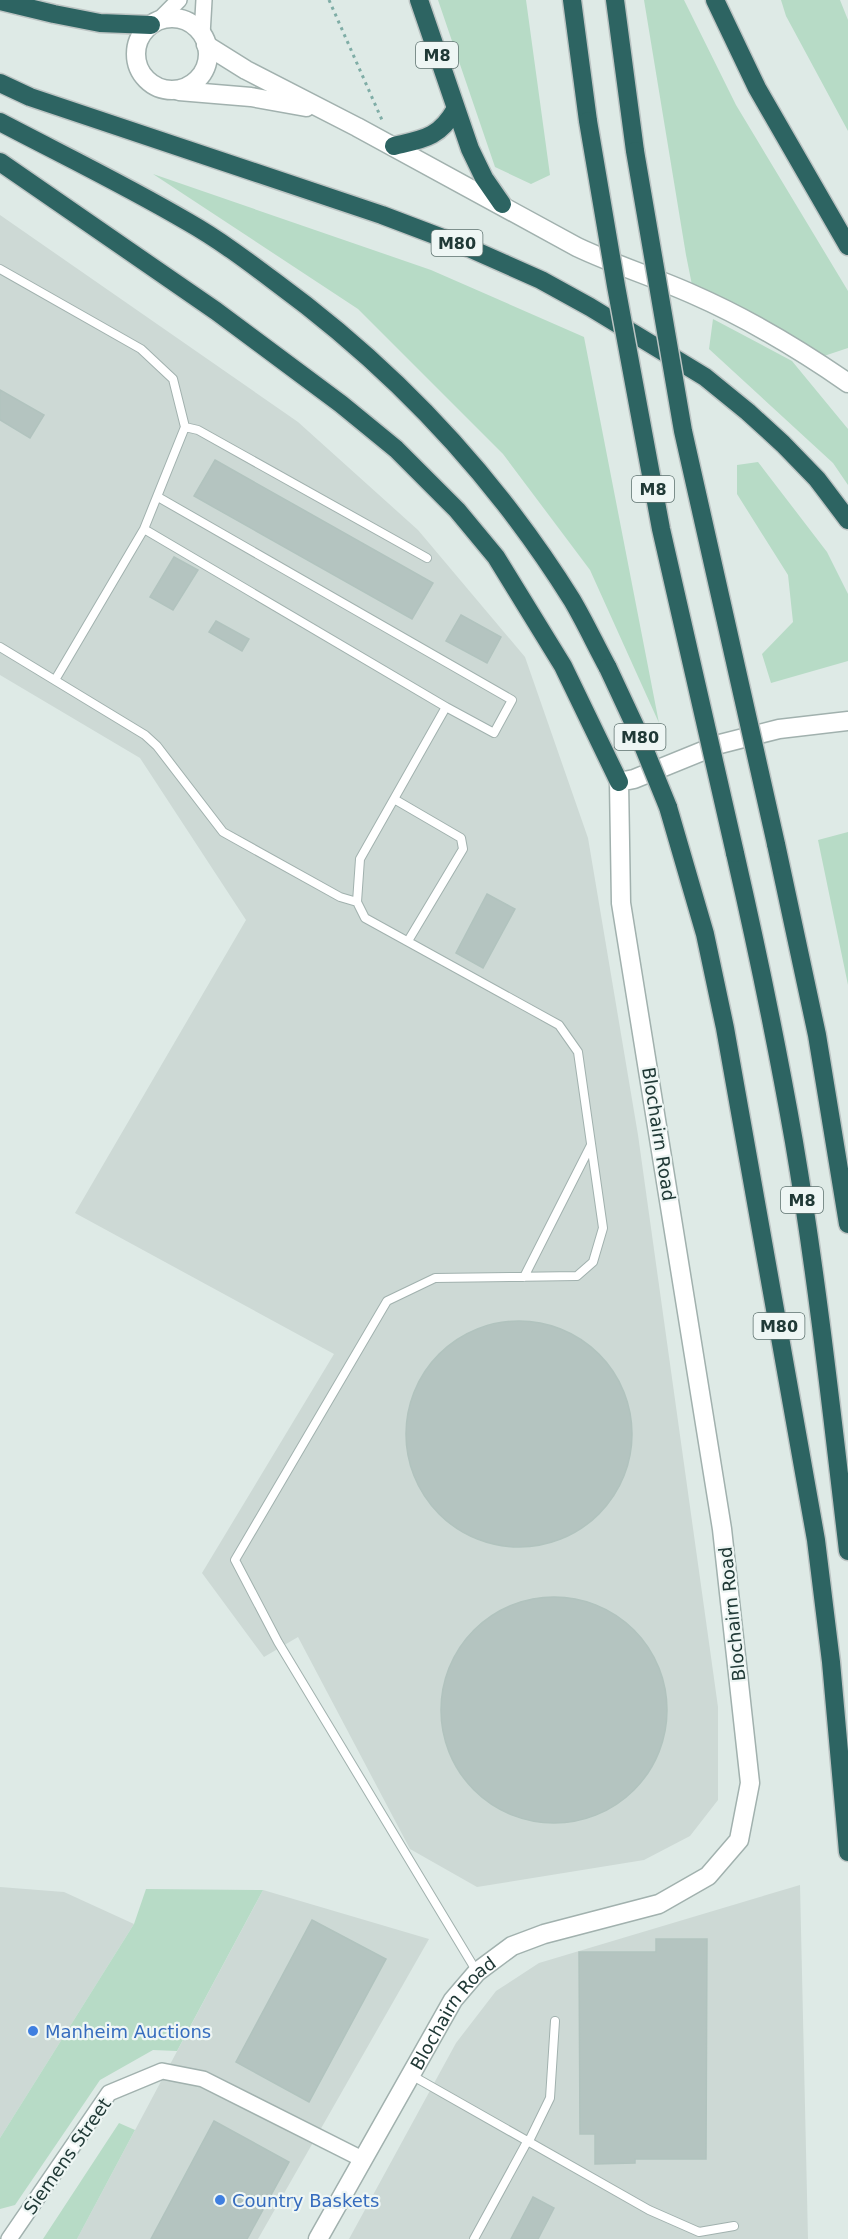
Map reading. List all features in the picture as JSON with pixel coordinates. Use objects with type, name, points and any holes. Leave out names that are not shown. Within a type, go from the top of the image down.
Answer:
[{"type":"highway","name":"M8","points":[[419,0],[470,149],[484,178],[502,204]]},
{"type":"highway","name":"M8","points":[[572,0],[588,121],[661,529],[753,930],[795,1154],[815,1287],[848,1551]]},
{"type":"highway","name":"M8","points":[[615,0],[635,151],[683,431],[817,1035],[848,1224]]},
{"type":"highway","points":[[715,0],[757,88],[848,246]]},
{"type":"highway","points":[[0,1],[100,22],[154,23]]},
{"type":"highway","name":"M80","points":[[0,83],[30,97],[382,215],[469,248],[540,280],[705,377],[783,444],[817,479],[848,520]]},
{"type":"highway","points":[[394,146],[429,138],[448,122],[455,110]]},
{"type":"highway","name":"M80","points":[[0,122],[190,223],[321,315],[363,351],[459,447],[496,492],[573,602],[608,668],[635,726],[668,807],[705,934],[725,1028],[816,1540],[831,1662],[848,1852]]},
{"type":"highway","points":[[0,162],[148,263],[289,365],[396,449],[457,510],[496,557],[563,666],[619,782]]},
{"type":"street","points":[[179,0],[141,36],[136,47],[139,68],[152,84],[161,89],[283,102],[339,118]]},
{"type":"street","points":[[171,90],[182,89],[191,84],[200,77],[206,66],[208,54],[204,40],[204,0]]},
{"type":"street","points":[[154,23],[168,18],[191,24],[204,40],[246,70],[394,146],[586,251],[694,295],[754,324],[848,383]]},
{"type":"street","points":[[619,782],[634,779],[720,744],[779,729],[848,721]]},
{"type":"street","name":"Blochairn Road","points":[[318,2239],[409,2074],[453,2000],[477,1972],[512,1946],[544,1934],[659,1904],[708,1876],[740,1840],[750,1783],[722,1529],[621,903],[619,782]]},
{"type":"street","name":"Siemens Street","points":[[9,2239],[110,2093],[162,2071],[203,2079],[362,2159]]},
{"type":"lane","points":[[0,269],[141,349],[173,379],[185,427],[144,529],[55,680]]},
{"type":"lane","points":[[185,427],[198,430],[427,558]]},
{"type":"lane","points":[[144,529],[494,733],[512,700],[158,497]]},
{"type":"lane","points":[[0,646],[145,735],[158,746],[223,832],[339,897],[357,902]]},
{"type":"lane","points":[[446,707],[360,859],[357,902],[365,918],[559,1025],[578,1052],[603,1228],[593,1262],[577,1276],[435,1278],[387,1301],[235,1560],[278,1642],[477,1972]]},
{"type":"lane","points":[[394,799],[461,838],[463,849],[408,941]]},
{"type":"lane","points":[[524,1277],[591,1144]]},
{"type":"lane","points":[[474,2239],[550,2098],[555,2021]]},
{"type":"lane","points":[[409,2074],[649,2210],[699,2232],[734,2226]]},
{"type":"path","points":[[329,0],[394,146]]},
{"type":"shaded area","points":[[0,215],[298,422],[418,530],[525,657],[588,838],[638,1135],[718,1707],[718,1800],[690,1836],[644,1860],[477,1887],[410,1849],[298,1637],[264,1657],[202,1573],[334,1354],[75,1213],[246,920],[140,758],[0,675]]},
{"type":"shaded area","points":[[800,1885],[808,2239],[349,2239],[456,2043],[496,1991],[539,1963]]},
{"type":"shaded area","name":"Manheim Auctions","points":[[0,1887],[64,1892],[134,1924],[0,2138]]},
{"type":"shaded area","points":[[263,1890],[429,1939],[258,2239],[77,2239]]},
{"type":"green space","points":[[438,0],[526,0],[550,175],[531,184],[495,167]]},
{"type":"green space","points":[[644,0],[684,0],[736,105],[848,291],[848,348],[824,356],[692,285]]},
{"type":"green space","points":[[781,0],[840,0],[848,20],[848,131],[786,16]]},
{"type":"green space","points":[[153,174],[431,270],[584,337],[659,723],[590,570],[503,454],[358,309]]},
{"type":"green space","points":[[713,319],[792,361],[848,429],[848,485],[833,463],[709,349]]},
{"type":"green space","points":[[758,462],[827,552],[848,594],[848,661],[771,683],[762,654],[793,622],[788,575],[737,494],[737,465]]},
{"type":"green space","points":[[848,832],[848,985],[818,840]]},
{"type":"green space","points":[[146,1889],[263,1890],[177,2051],[153,2050],[100,2080],[15,2205],[0,2209],[0,2138],[134,1924]]},
{"type":"green space","points":[[119,2123],[135,2130],[77,2239],[43,2239]]},
{"type":"building","points":[[0,390],[44,415],[30,438],[0,420]]},
{"type":"building","points":[[215,460],[433,583],[412,619],[194,496]]},
{"type":"building","points":[[174,557],[198,570],[173,610],[150,597]]},
{"type":"building","points":[[461,615],[501,637],[487,663],[446,641]]},
{"type":"building","points":[[216,621],[249,639],[242,651],[209,632]]},
{"type":"building","points":[[487,894],[515,909],[483,968],[456,953]]},
{"type":"building","points":[[519,1321],[552,1326],[562,1330],[582,1340],[599,1354],[613,1371],[623,1391],[627,1401],[632,1434],[627,1467],[623,1477],[613,1497],[599,1514],[582,1528],[562,1538],[552,1542],[519,1547],[486,1542],[476,1538],[456,1528],[439,1514],[425,1497],[415,1477],[411,1467],[406,1434],[411,1401],[415,1391],[425,1371],[439,1354],[456,1340],[476,1330],[486,1326]]},
{"type":"building","points":[[554,1597],[587,1602],[597,1606],[617,1616],[634,1630],[648,1647],[658,1667],[662,1677],[667,1710],[662,1743],[658,1753],[648,1773],[634,1790],[617,1804],[597,1814],[587,1818],[554,1823],[521,1818],[511,1814],[491,1804],[474,1790],[460,1773],[450,1753],[446,1743],[441,1710],[446,1677],[450,1667],[460,1647],[474,1630],[491,1616],[511,1606],[521,1602]]},
{"type":"building","points":[[312,1920],[386,1959],[309,2102],[236,2062]]},
{"type":"building","points":[[656,1939],[707,1939],[706,2159],[635,2159],[635,2163],[595,2164],[595,2134],[580,2134],[579,1952],[656,1952]]},
{"type":"building","name":"Country Baskets","points":[[214,2121],[289,2162],[247,2239],[151,2239]]},
{"type":"building","points":[[533,2197],[554,2208],[538,2239],[511,2239]]},
{"type":"place","name":"Manheim Auctions","points":[[33,2031]]},
{"type":"place","name":"Country Baskets","points":[[220,2200]]}]
